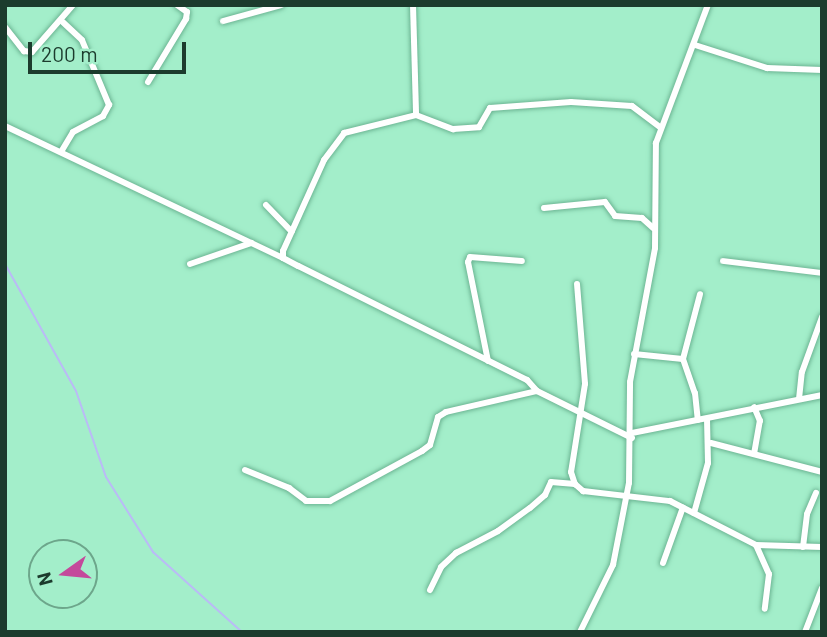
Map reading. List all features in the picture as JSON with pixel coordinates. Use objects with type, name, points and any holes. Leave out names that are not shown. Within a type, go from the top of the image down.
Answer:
[{"type":"street","points":[[5,27],[28,53],[63,22],[73,5]]},
{"type":"street","points":[[148,82],[186,19],[187,12],[177,5]]},
{"type":"street","points":[[223,22],[281,5]]},
{"type":"street","points":[[413,5],[416,115]]},
{"type":"street","points":[[580,632],[613,565],[627,497],[632,436],[630,382],[654,248],[660,127],[695,46],[708,5]]},
{"type":"street","points":[[61,152],[73,132],[103,116],[109,105],[82,40],[63,22]]},
{"type":"street","points":[[695,46],[734,57]]},
{"type":"street","points":[[695,46],[767,68],[822,70]]},
{"type":"street","points":[[283,258],[292,232],[340,135],[416,115],[453,129],[479,128],[490,108],[623,103],[660,127]]},
{"type":"street","points":[[5,126],[283,258],[527,380],[537,391],[580,413],[632,436],[754,407],[822,395]]},
{"type":"street","points":[[544,208],[605,202],[615,216],[642,218],[653,228]]},
{"type":"street","points":[[266,205],[292,232]]},
{"type":"street","points":[[190,264],[251,243]]},
{"type":"street","points":[[488,360],[468,262],[470,257],[522,261]]},
{"type":"street","points":[[723,261],[822,273]]},
{"type":"street","points":[[577,284],[585,384],[571,472],[575,484],[583,491],[683,507],[756,545],[822,547]]},
{"type":"street","points":[[698,420],[682,359],[699,294]]},
{"type":"street","points":[[799,399],[802,372],[822,317]]},
{"type":"street","points":[[634,354],[682,359]]},
{"type":"street","points":[[245,470],[289,488],[306,500],[330,501],[430,445],[438,417],[446,412],[537,391]]},
{"type":"street","points":[[754,407],[760,421],[754,454]]},
{"type":"street","points":[[694,513],[711,443],[707,419]]},
{"type":"street","points":[[711,443],[822,472]]},
{"type":"street","points":[[430,590],[441,567],[456,553],[530,508],[545,495],[551,482],[575,484]]},
{"type":"street","points":[[803,547],[807,514],[816,493]]},
{"type":"street","points":[[663,563],[683,507]]},
{"type":"street","points":[[756,545],[769,574],[765,609]]},
{"type":"street","points":[[805,632],[822,587]]},
{"type":"waterway","points":[[5,264],[76,391],[106,477],[153,552],[242,632]]}]
